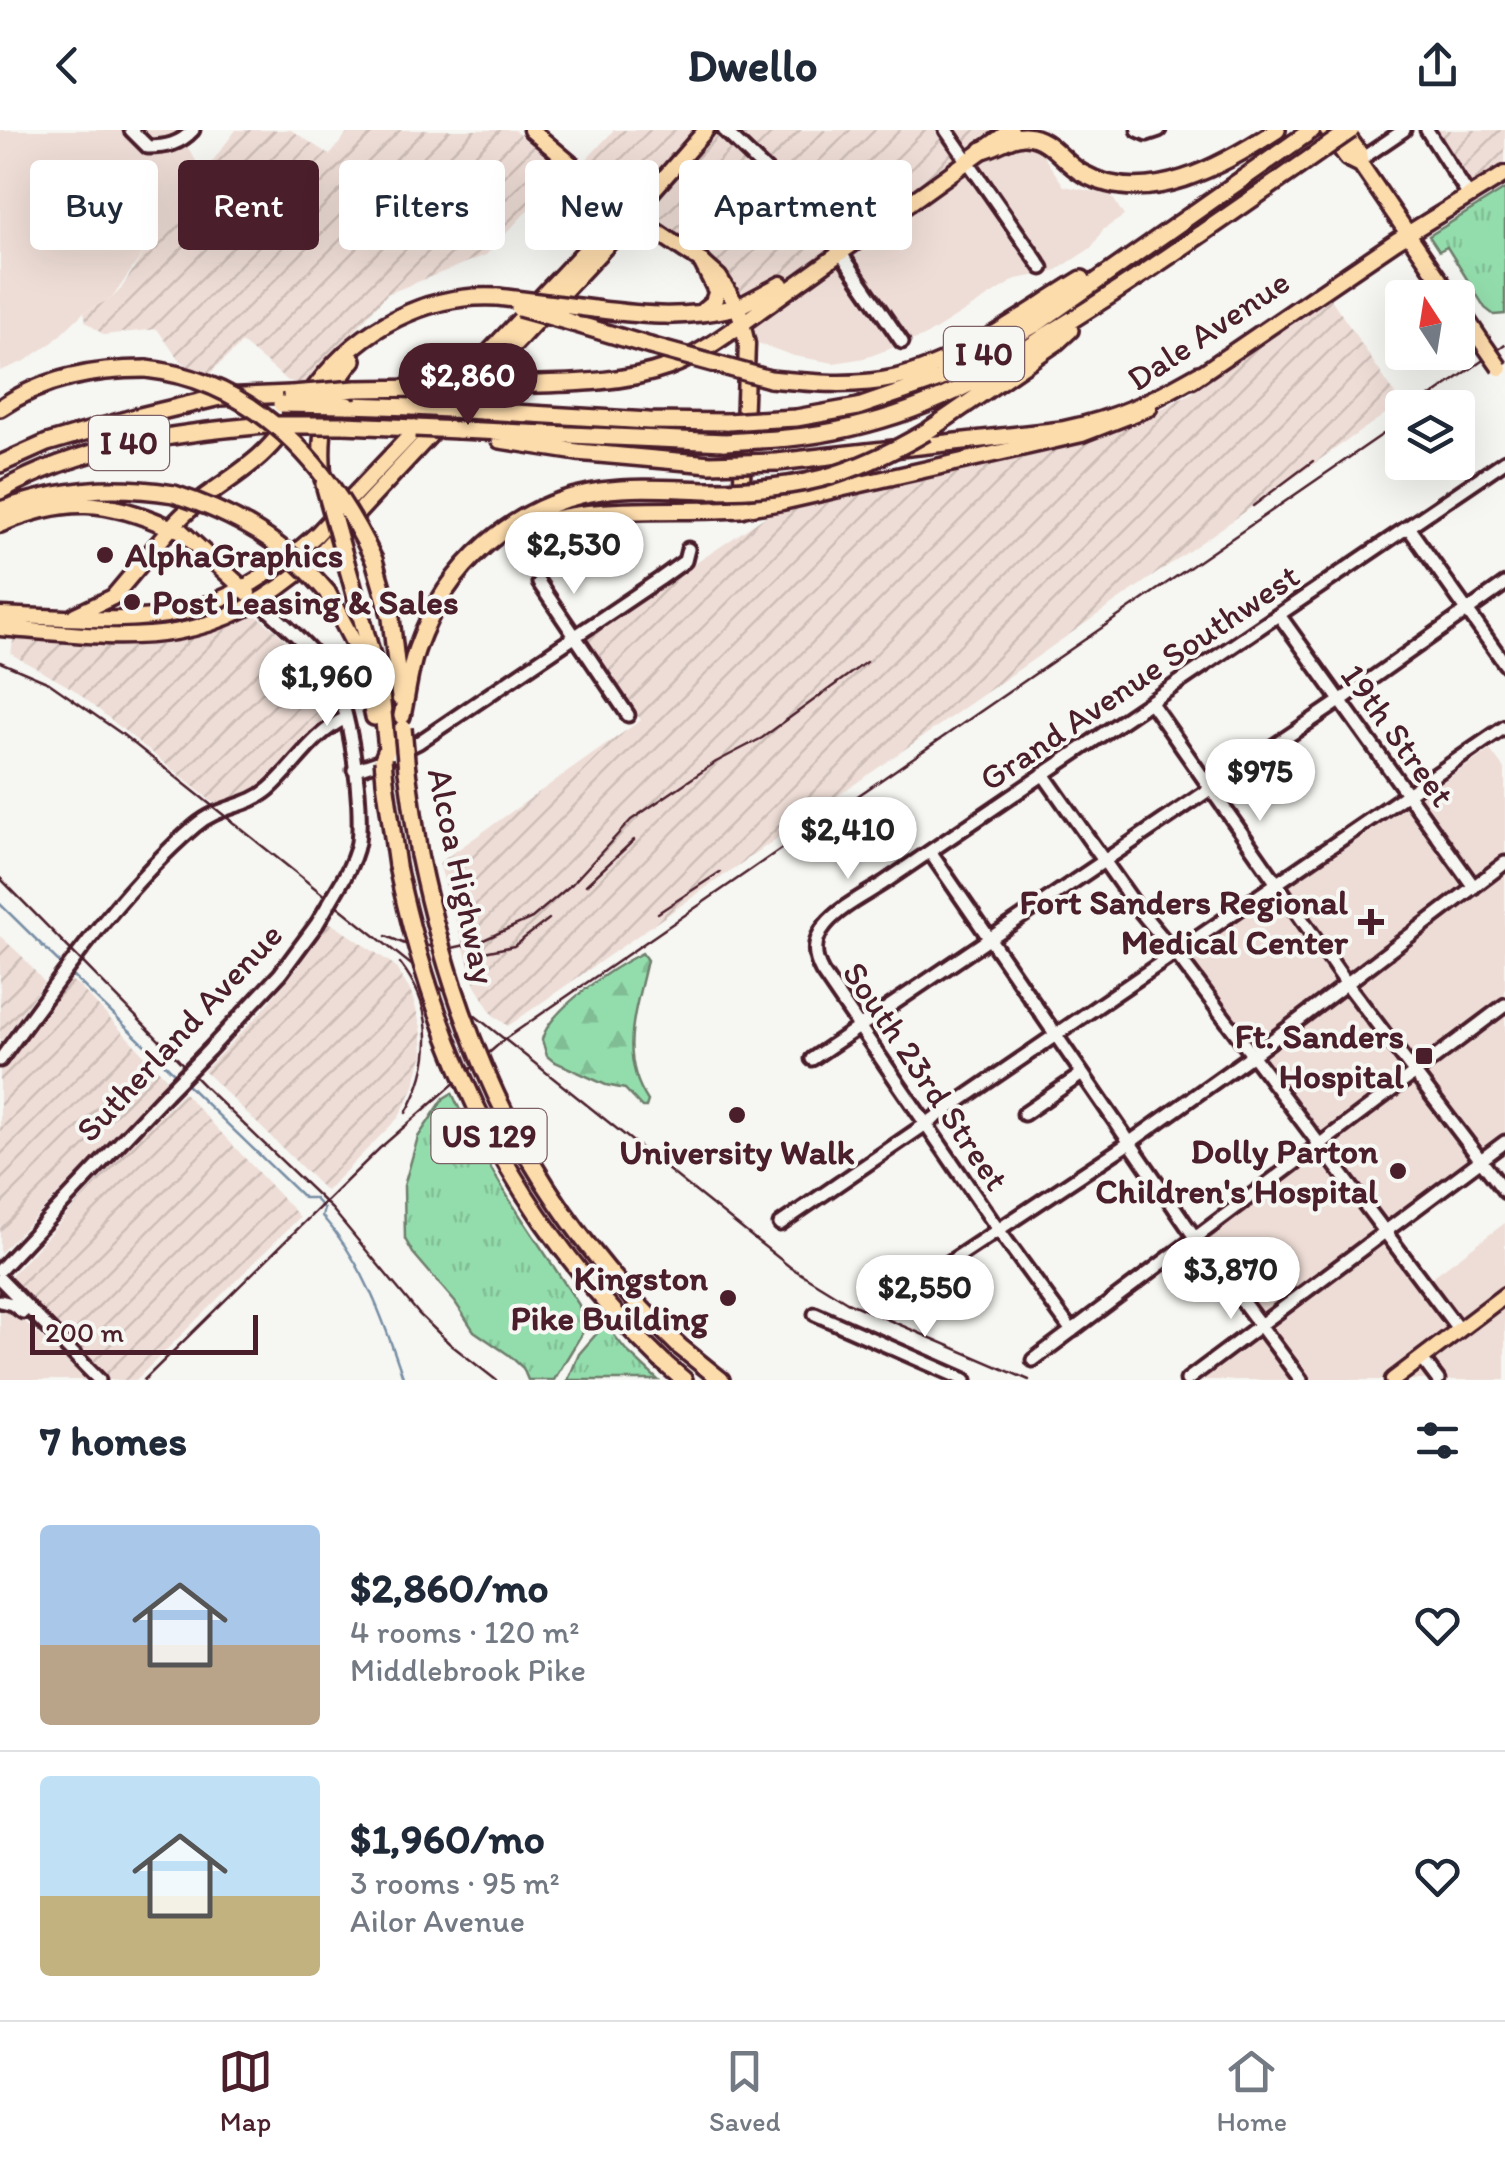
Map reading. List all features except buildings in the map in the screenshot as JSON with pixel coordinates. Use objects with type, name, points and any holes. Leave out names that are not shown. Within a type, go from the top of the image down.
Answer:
[{"type":"highway","points":[[1053,130],[1061,156]]},
{"type":"highway","points":[[982,150],[1024,136],[1041,139],[1080,172],[1100,182],[1132,186],[1170,183],[1200,175],[1277,130]]},
{"type":"highway","name":"I 40","points":[[0,464],[100,426],[189,407],[286,399],[347,406],[649,421],[796,418],[858,407],[940,379],[1036,324],[1312,130]]},
{"type":"highway","name":"I 40","points":[[0,492],[88,454],[148,439],[266,425],[725,442],[798,439],[871,423],[933,401],[995,370],[1087,313],[1347,130]]},
{"type":"highway","points":[[495,300],[770,379],[852,384],[896,378],[978,342],[1180,220]]},
{"type":"highway","points":[[694,316],[706,311],[717,292],[702,262]]},
{"type":"highway","points":[[0,524],[46,508],[92,503],[146,515],[170,528],[186,510],[260,455],[358,341],[422,306],[461,299],[652,317],[740,315]]},
{"type":"highway","points":[[403,722],[416,652],[437,602],[468,561],[506,528],[548,504],[576,496],[624,488],[754,490],[816,482],[869,464],[926,432],[1057,342],[1087,313]]},
{"type":"highway","points":[[286,399],[356,389],[636,376],[670,366],[712,345],[740,315]]},
{"type":"highway","points":[[381,327],[343,371],[330,395],[321,446],[324,484],[380,685],[382,737]]},
{"type":"highway","points":[[0,408],[30,391],[71,376],[146,369],[214,387],[242,400],[286,433],[330,483],[374,560],[391,618],[403,722]]},
{"type":"highway","points":[[457,432],[576,452],[710,464],[777,462],[1028,434],[1108,421],[1198,374]]},
{"type":"highway","points":[[0,510],[47,494],[100,487],[174,494],[217,508],[255,528],[305,566],[327,592],[359,654],[382,737]]},
{"type":"highway","points":[[468,561],[515,532],[558,518],[741,509]]},
{"type":"highway","name":"Alcoa Highway","points":[[403,722],[420,855],[448,976],[486,1074],[519,1142],[588,1249],[646,1315],[721,1380]]},
{"type":"highway","name":"Alcoa Highway","points":[[382,737],[387,750],[383,759],[397,866],[428,988],[483,1125],[548,1234],[617,1318],[684,1380]]},
{"type":"main road","points":[[531,130],[566,160]]},
{"type":"main road","points":[[659,181],[706,130]]},
{"type":"main road","points":[[740,315],[836,255],[1011,130]]},
{"type":"main road","points":[[1328,130],[1347,158],[1361,162]]},
{"type":"main road","points":[[1347,130],[1361,162],[1440,280]]},
{"type":"main road","name":"Dale Avenue","points":[[741,509],[1096,430],[1154,406],[1408,233],[1505,174]]},
{"type":"main road","points":[[659,233],[719,278],[740,315],[748,364],[741,509]]},
{"type":"main road","points":[[0,615],[112,620],[175,615],[245,590],[278,569],[317,534],[585,250]]},
{"type":"main road","points":[[0,628],[112,638],[185,633],[222,621],[260,602],[314,560],[602,250]]},
{"type":"main road","points":[[1475,332],[1504,372]]},
{"type":"main road","points":[[65,617],[113,597],[170,528]]},
{"type":"main road","name":"Sutherland Avenue","points":[[170,528],[180,530],[260,602]]},
{"type":"main road","points":[[218,565],[218,601]]},
{"type":"main road","points":[[56,633],[63,625],[95,626],[112,620]]},
{"type":"main road","points":[[1406,1380],[1505,1296]]},
{"type":"main road","points":[[1393,1380],[1505,1306]]},
{"type":"street","points":[[131,130],[148,147],[159,147],[174,145],[193,130]]},
{"type":"street","points":[[724,130],[806,209],[902,342]]},
{"type":"street","points":[[946,130],[1042,268]]},
{"type":"street","points":[[1361,162],[1404,130]]},
{"type":"street","points":[[1427,130],[1469,196]]},
{"type":"street","name":"Grand Avenue Southwest","points":[[814,946],[825,923],[1505,461]]},
{"type":"street","points":[[1408,528],[1505,664]]},
{"type":"street","points":[[354,770],[381,762],[419,742],[686,561],[688,549]]},
{"type":"street","points":[[539,583],[628,715]]},
{"type":"street","points":[[812,1059],[1340,701],[1505,584]]},
{"type":"street","name":"Sutherland Avenue","points":[[0,1270],[280,974],[316,924],[355,855],[359,828],[354,770],[341,694],[309,649],[260,602]]},
{"type":"street","name":"19th Street","points":[[1279,615],[1474,887]]},
{"type":"street","points":[[1151,703],[1347,984],[1505,1192]]},
{"type":"street","points":[[0,1060],[77,956],[170,848],[217,810],[252,800],[269,789],[318,734],[346,718]]},
{"type":"street","points":[[780,1224],[1505,727]]},
{"type":"street","points":[[1043,774],[1103,860],[1462,1333]]},
{"type":"street","points":[[930,852],[1196,1239],[1301,1380]]},
{"type":"street","points":[[894,1298],[1129,1143],[1505,863]]},
{"type":"street","name":"South 23rd Street","points":[[814,946],[822,972],[1072,1331]]},
{"type":"street","points":[[1032,1360],[1505,1004]]},
{"type":"street","points":[[1024,1114],[1082,1074]]},
{"type":"street","points":[[1187,1380],[1505,1142]]},
{"type":"street","points":[[0,1279],[99,1380]]},
{"type":"street","points":[[0,1301],[36,1316]]},
{"type":"street","points":[[815,1314],[965,1380]]},
{"type":"street","points":[[1426,1364],[1438,1380]]},
{"type":"shaded area","points":[[0,130],[177,130],[195,160],[178,160],[178,207],[158,233],[158,160],[30,160],[30,250],[145,250],[112,298],[84,312],[53,342],[25,361],[0,371]]},
{"type":"shaded area","points":[[236,130],[291,130],[330,155],[350,130],[514,130],[551,160],[525,160],[525,213],[505,235],[505,160],[339,160],[339,250],[491,250],[387,294],[308,384],[288,381],[242,343],[209,374],[193,372],[157,329],[104,335],[86,322],[84,312],[121,289],[145,250],[158,250],[158,233],[178,206],[178,250],[319,250],[319,160],[213,160]]},
{"type":"shaded area","points":[[614,130],[694,130],[659,168],[659,160],[586,160]]},
{"type":"shaded area","points":[[716,130],[1002,130],[912,192],[912,160],[690,160]]},
{"type":"shaded area","points":[[1431,130],[1505,130],[1505,169],[1477,185],[1468,184]]},
{"type":"shaded area","points":[[1014,140],[1033,141],[1064,186],[1111,195],[1124,216],[1104,229],[1091,248],[1054,272],[1016,279],[927,335],[865,358],[834,363],[794,356],[755,342],[751,321],[854,250],[912,250],[912,210]]},
{"type":"shaded area","points":[[679,173],[679,236],[659,220],[659,197]]},
{"type":"shaded area","points":[[701,250],[829,250],[783,282],[751,297],[738,290]]},
{"type":"shaded area","points":[[1329,296],[1392,390],[1385,390],[1385,414],[508,1026],[493,1015],[475,986],[439,863],[641,720],[583,639],[775,510],[1071,446],[1133,423],[1190,394]]},
{"type":"shaded area","points":[[250,614],[276,631],[309,665],[326,686],[335,711],[262,787],[246,797],[216,805],[73,689],[11,654],[14,634],[85,643],[155,642],[191,635]]},
{"type":"shaded area","name":"Fort Sanders Regional Medical Center","points":[[1490,750],[1505,770],[1505,1138],[1484,1154],[1416,1060],[1322,1134],[1187,955]]},
{"type":"shaded area","points":[[329,922],[394,965],[411,992],[421,1027],[423,1053],[413,1089],[399,1117],[326,1191],[204,1071],[261,1012]]},
{"type":"shaded area","points":[[0,936],[44,982],[0,1043]]},
{"type":"shaded area","points":[[67,978],[169,1081],[0,1253],[0,1071]]},
{"type":"shaded area","points":[[1413,1085],[1468,1159],[1261,1314],[1205,1238]]},
{"type":"shaded area","points":[[184,1093],[300,1217],[136,1380],[109,1380],[12,1282],[11,1276],[138,1137]]},
{"type":"shaded area","points":[[1505,1223],[1505,1380],[1197,1380],[1383,1242],[1419,1287]]},
{"type":"shaded area","points":[[0,1306],[17,1314],[87,1380],[0,1380]]},
{"type":"green space","points":[[1505,189],[1505,314],[1494,315],[1485,308],[1475,292],[1475,280],[1468,280],[1447,247],[1439,251],[1429,236]]},
{"type":"green space","points":[[642,953],[647,960],[631,1048],[633,1066],[648,1101],[646,1107],[625,1089],[606,1085],[553,1061],[542,1040],[547,1028],[569,1003]]},
{"type":"green space","points":[[452,1093],[509,1199],[579,1305],[583,1332],[554,1380],[528,1380],[523,1368],[509,1355],[474,1331],[405,1239],[404,1186],[418,1137],[444,1098]]},
{"type":"green space","points":[[605,1324],[658,1380],[568,1380],[579,1354]]},
{"type":"waterway","points":[[0,904],[61,964]]},
{"type":"waterway","points":[[71,974],[177,1076]]},
{"type":"waterway","points":[[183,1081],[304,1198],[314,1198],[324,1209],[322,1216],[350,1253],[371,1294],[404,1380]]},
{"type":"railway","points":[[1440,390],[1505,345]]},
{"type":"railway","points":[[144,1380],[380,1148],[505,1039],[1385,433]]},
{"type":"railway","points":[[1253,506],[1313,461]]},
{"type":"railway","points":[[0,662],[49,683],[122,734],[790,1267],[847,1302],[1029,1380]]},
{"type":"railway","points":[[386,936],[405,944],[452,948],[479,942],[532,918],[572,884],[631,820],[716,762],[762,738],[866,662]]},
{"type":"railway","points":[[586,885],[634,840]]},
{"type":"railway","points":[[658,913],[720,872]]},
{"type":"railway","points":[[0,878],[205,1087],[332,1209],[419,1314],[496,1380]]},
{"type":"railway","points":[[474,954],[514,946],[549,919]]},
{"type":"railway","points":[[400,963],[420,999],[427,1037],[422,1075],[406,1113]]},
{"type":"place","name":"AlphaGraphics","points":[[105,555]]},
{"type":"place","name":"Post Leasing & Sales","points":[[132,602]]},
{"type":"place","name":"Fort Sanders Regional Medical Center","points":[[1371,922]]},
{"type":"place","name":"Ft. Sanders Hospital","points":[[1424,1056]]},
{"type":"place","name":"University Walk","points":[[737,1115]]},
{"type":"place","name":"Dolly Parton Children's Hospital","points":[[1398,1171]]},
{"type":"place","name":"Kingston Pike Building","points":[[728,1298]]}]
